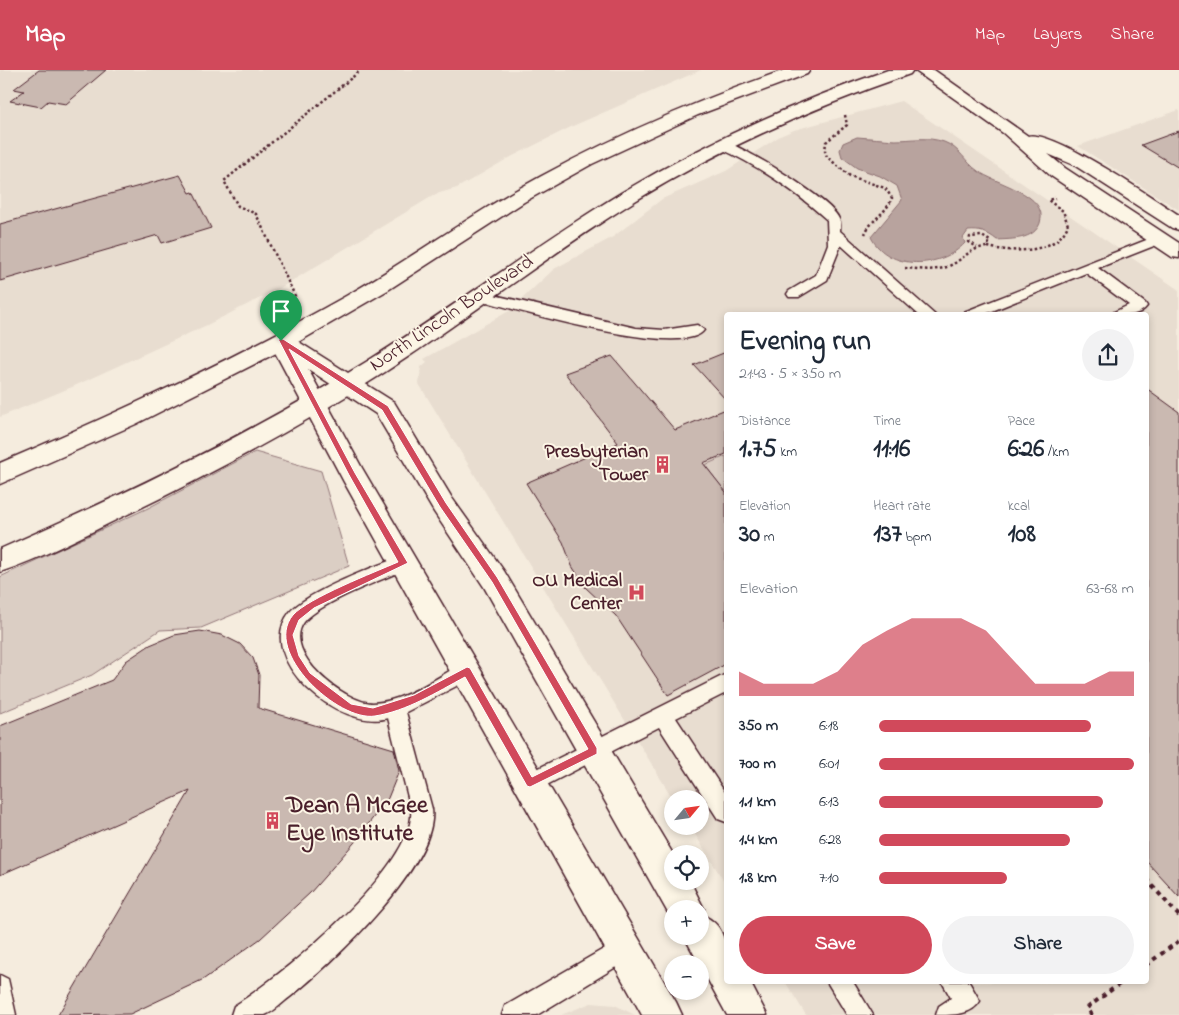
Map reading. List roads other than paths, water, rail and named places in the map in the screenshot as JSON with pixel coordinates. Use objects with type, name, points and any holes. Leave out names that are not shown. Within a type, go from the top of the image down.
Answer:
[{"type":"main road","points":[[0,474],[161,402],[281,341],[368,293],[517,198],[599,153],[707,104],[801,70]]},
{"type":"main road","name":"North Lincoln Boulevard","points":[[0,561],[99,517],[215,459],[315,404],[349,384],[481,296],[593,218],[723,145],[828,98],[904,70]]},
{"type":"main road","points":[[922,70],[1009,129],[1058,172],[1179,252]]},
{"type":"main road","points":[[1009,129],[1081,161],[1179,224]]},
{"type":"main road","points":[[281,341],[385,408],[443,505],[494,579],[681,900]]},
{"type":"main road","points":[[281,341],[403,563],[467,671],[663,1015]]},
{"type":"main road","points":[[707,945],[724,974]]},
{"type":"main road","points":[[730,984],[748,1015]]},
{"type":"lane","points":[[723,145],[747,156],[802,191],[833,219],[835,244],[822,277],[794,294]]},
{"type":"lane","points":[[834,232],[925,312]]},
{"type":"lane","points":[[976,312],[1159,239]]},
{"type":"lane","points":[[1088,268],[1140,306],[1126,312]]},
{"type":"lane","points":[[481,296],[516,303],[579,321],[660,335],[697,330]]},
{"type":"lane","points":[[403,563],[311,606],[296,618],[289,635],[295,658],[307,675],[349,707],[373,712],[394,707],[417,698],[467,671]]},
{"type":"lane","points":[[530,783],[724,684]]},
{"type":"lane","points":[[243,1015],[295,978],[351,926],[400,866],[418,836],[422,816],[421,808],[406,738],[394,707]]},
{"type":"lane","points":[[663,716],[724,809]]},
{"type":"lane","points":[[514,1015],[626,948]]},
{"type":"lane","points":[[840,984],[860,1015]]},
{"type":"lane","points":[[948,1015],[968,1001],[955,984]]},
{"type":"lane","points":[[0,987],[4,1015]]},
{"type":"place","name":"Presbyterian Tower","points":[[662,464]]},
{"type":"place","name":"OU Medical Center","points":[[636,592]]},
{"type":"place","name":"Dean A McGee Eye Institute","points":[[272,820]]}]
